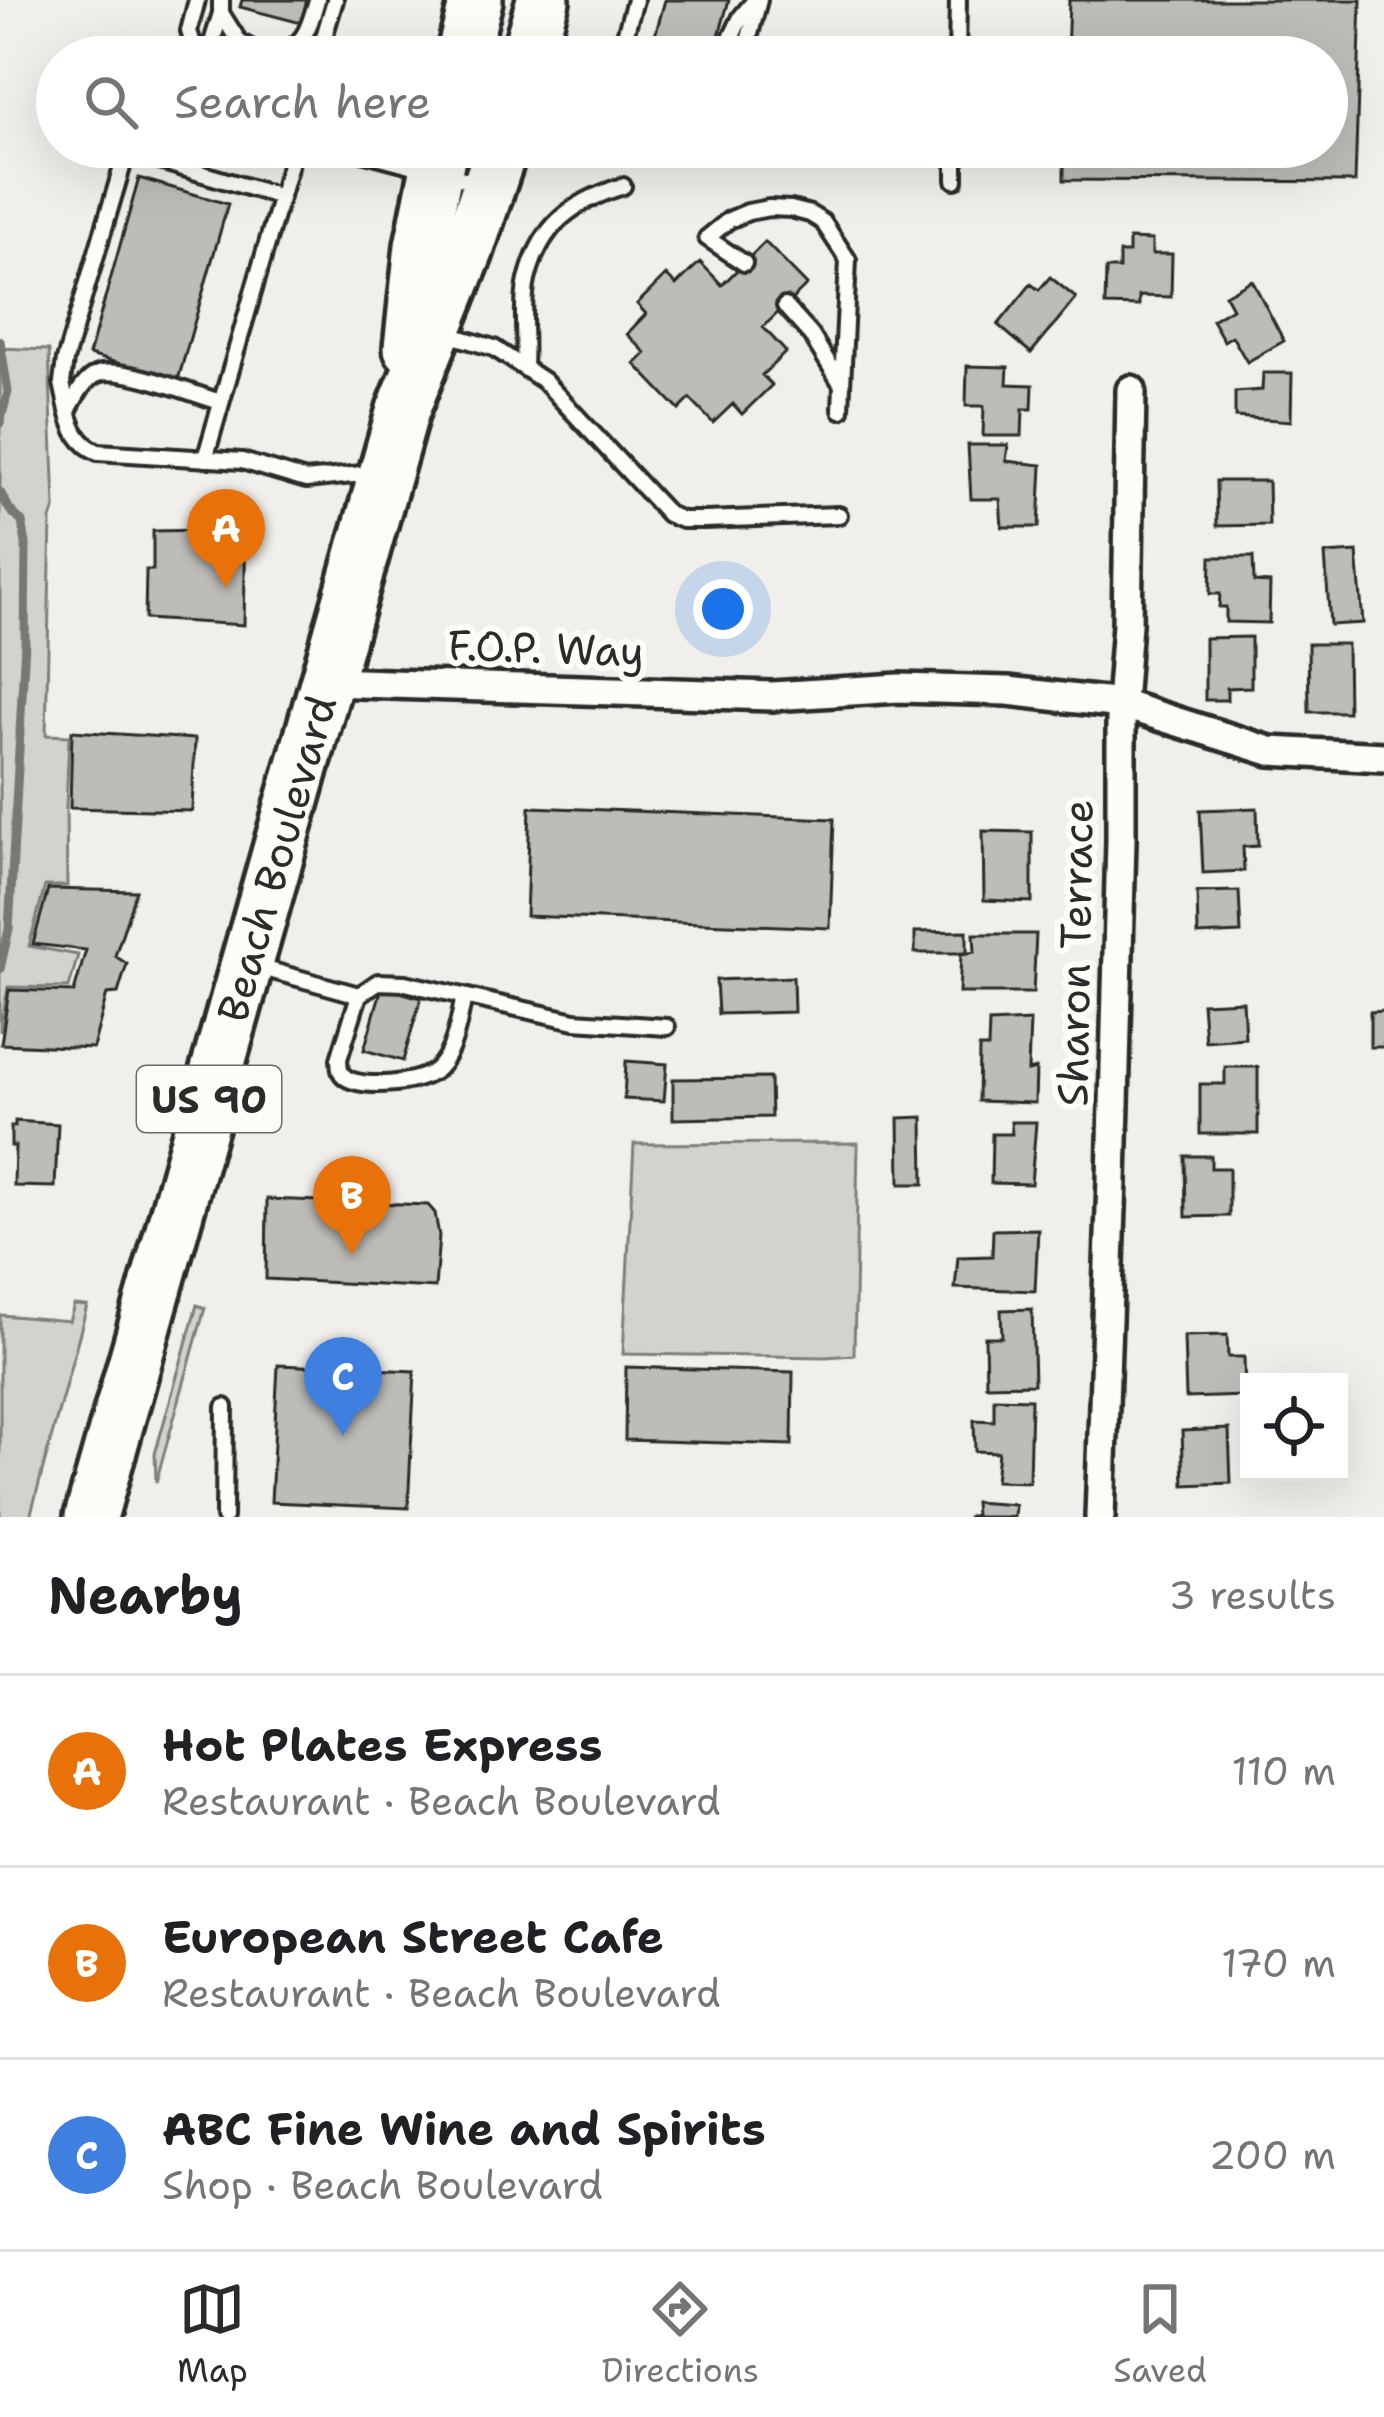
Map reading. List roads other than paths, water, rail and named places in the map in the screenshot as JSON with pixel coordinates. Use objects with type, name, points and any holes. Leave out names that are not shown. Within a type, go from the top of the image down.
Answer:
[{"type":"highway","points":[[467,36],[476,0]]},
{"type":"highway","points":[[533,36],[543,0]]},
{"type":"highway","name":"Beach Boulevard","points":[[424,328],[421,246],[436,168]]},
{"type":"highway","name":"Beach Boulevard","points":[[91,1517],[424,328],[495,168]]},
{"type":"street","name":"Sharon Terrace","points":[[1100,1517],[1131,390]]},
{"type":"street","name":"F.O.P. Way","points":[[327,682],[772,696],[923,687],[1008,691],[1120,704],[1270,751],[1384,757]]},
{"type":"lane","points":[[190,36],[197,0]]},
{"type":"lane","points":[[305,36],[317,0]]},
{"type":"lane","points":[[324,36],[335,0]]},
{"type":"lane","points":[[625,36],[635,0]]},
{"type":"lane","points":[[732,36],[757,0]]},
{"type":"lane","points":[[749,36],[757,0]]},
{"type":"lane","points":[[939,0],[958,3],[957,36]]},
{"type":"lane","points":[[221,7],[238,36]]},
{"type":"lane","points":[[121,168],[64,360],[62,383],[74,433],[98,452],[242,461],[306,480],[386,471]]},
{"type":"lane","points":[[188,168],[281,197]]},
{"type":"lane","points":[[205,459],[289,168]]},
{"type":"lane","points":[[955,168],[955,180]]},
{"type":"lane","points":[[524,366],[526,294],[537,253],[548,233],[578,203],[623,186]]},
{"type":"lane","points":[[744,263],[707,238],[729,220],[769,208],[791,209],[823,222],[848,260],[842,410]]},
{"type":"lane","points":[[785,306],[811,334],[842,385]]},
{"type":"lane","points":[[424,328],[494,348],[524,366],[668,514],[682,520],[838,515]]},
{"type":"lane","points":[[68,411],[94,374],[109,372],[221,403]]},
{"type":"lane","points":[[247,964],[358,995]]},
{"type":"lane","points":[[464,996],[455,1038],[440,1067],[429,1075],[406,1082],[362,1082],[346,1078],[340,1069],[358,995],[378,982],[405,983],[464,996],[575,1021],[667,1028]]},
{"type":"lane","points":[[224,1517],[225,1406]]},
{"type":"waterway","points":[[0,341],[8,392],[0,423]]},
{"type":"waterway","points":[[0,492],[22,522],[26,543],[9,929],[0,969]]},
{"type":"place","name":"Hot Plates Express","points":[[226,588]]},
{"type":"place","name":"European Street Cafe","points":[[352,1255]]},
{"type":"place","name":"ABC Fine Wine and Spirits","points":[[343,1436]]}]
